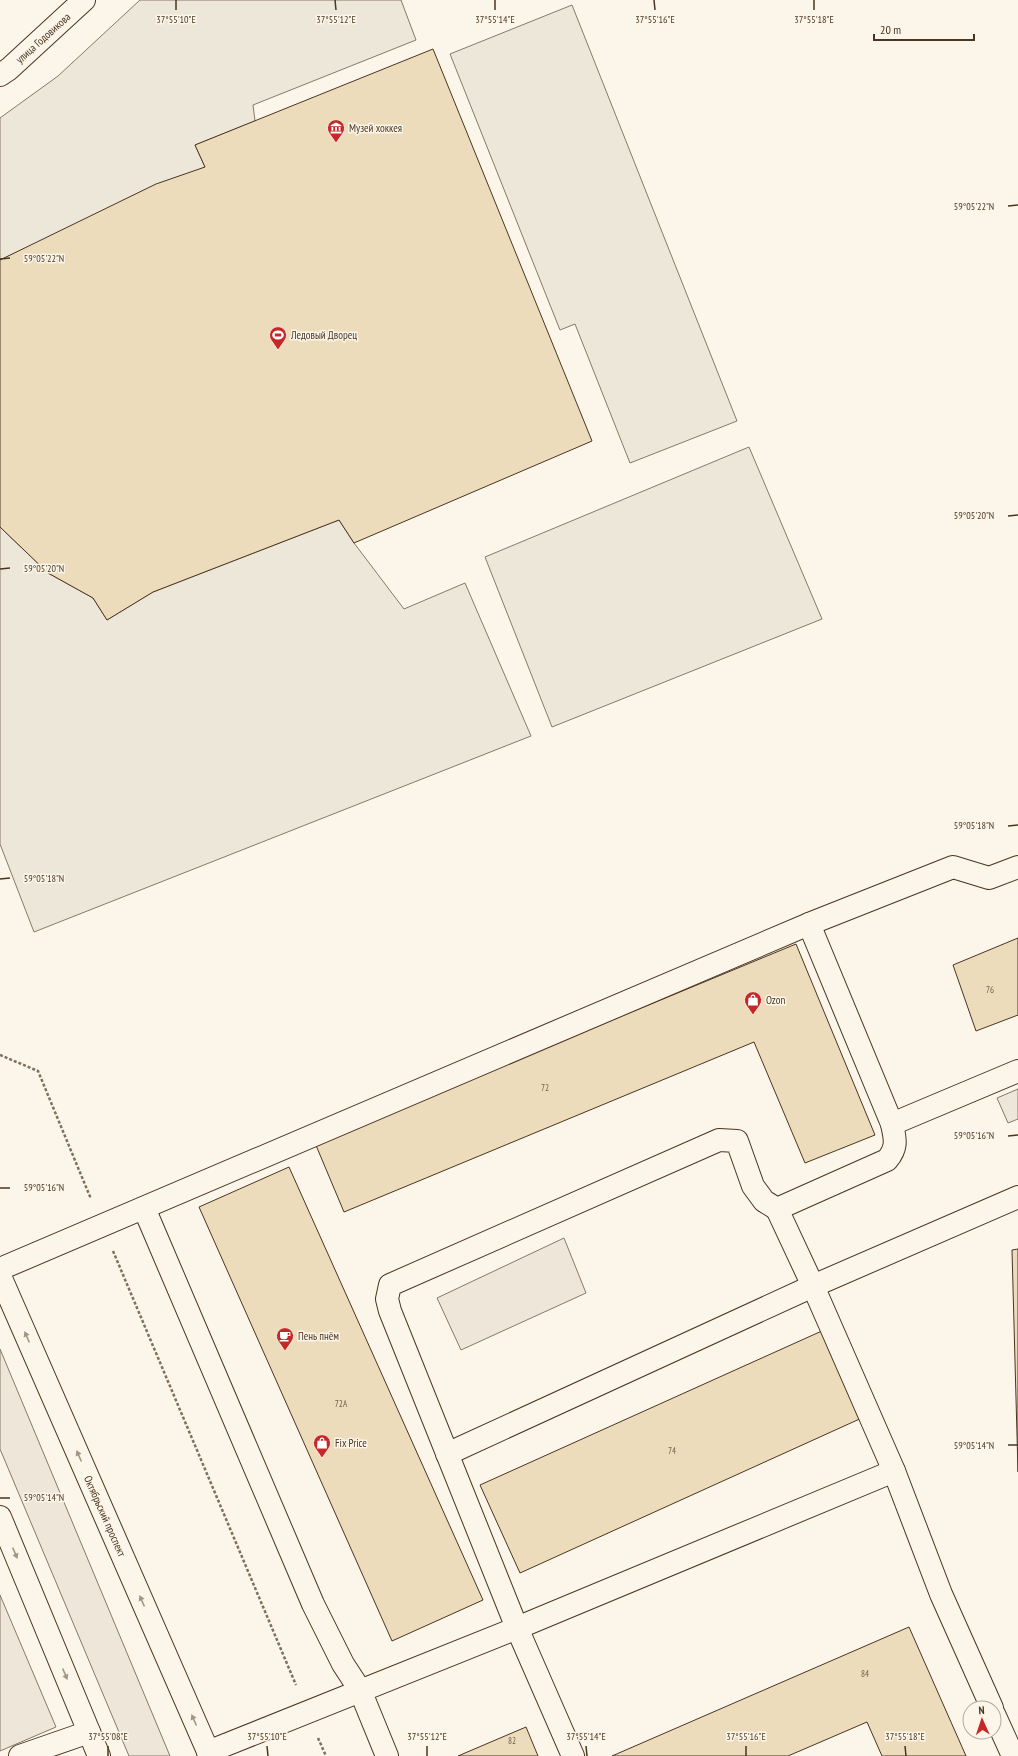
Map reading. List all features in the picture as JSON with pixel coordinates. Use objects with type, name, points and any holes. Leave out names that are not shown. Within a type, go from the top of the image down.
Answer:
[{"type":"main road","name":"улица Годовикова","points":[[0,74],[9,69],[84,0]]},
{"type":"main road","points":[[0,1269],[809,924],[953,867],[989,878],[1018,867]]},
{"type":"main road","points":[[777,1209],[887,1160],[894,1153],[895,1142],[892,1124],[809,924]]},
{"type":"main road","points":[[892,1124],[1018,1071]]},
{"type":"main road","points":[[573,1756],[517,1628],[390,1311],[387,1298],[390,1285],[719,1140],[737,1141],[753,1186],[764,1201],[777,1209],[813,1286],[894,1471],[941,1594],[988,1700]]},
{"type":"main road","points":[[447,1454],[813,1286],[1018,1197]]},
{"type":"main road","points":[[144,1208],[313,1604],[343,1664],[360,1690],[387,1756]]},
{"type":"main road","name":"Октябрьский проспект","points":[[0,1276],[209,1754]]},
{"type":"main road","points":[[209,1754],[360,1690],[517,1628],[894,1471]]},
{"type":"main road","points":[[0,1518],[99,1756]]},
{"type":"main road","points":[[20,1756],[89,1732]]},
{"type":"main road","points":[[1002,1732],[1013,1756]]},
{"type":"path","points":[[0,1055],[38,1071],[326,1756]]},
{"type":"shaded area","points":[[140,0],[401,0],[416,40],[253,105],[255,121],[195,145],[205,167],[0,260],[0,118],[58,76]]},
{"type":"shaded area","points":[[572,5],[737,421],[630,463],[575,324],[560,330],[450,54]]},
{"type":"shaded area","points":[[749,447],[822,619],[552,727],[485,557]]},
{"type":"shaded area","points":[[339,520],[354,543],[404,609],[465,583],[531,736],[34,932],[0,844],[0,527],[48,573],[93,598],[107,620],[153,592]]},
{"type":"shaded area","points":[[1018,1089],[1018,1119],[1008,1123],[997,1098]]},
{"type":"shaded area","points":[[564,1238],[586,1293],[461,1350],[437,1298]]},
{"type":"shaded area","points":[[0,1349],[170,1756],[129,1756],[0,1449]]},
{"type":"shaded area","points":[[0,1595],[56,1727],[0,1751]]},
{"type":"building","name":"Ледовый Дворец","points":[[433,49],[592,441],[354,543],[339,520],[153,592],[107,620],[93,598],[48,573],[0,527],[0,260],[156,184],[205,167],[195,145]]},
{"type":"building","points":[[1018,938],[1018,1015],[976,1031],[953,965]]},
{"type":"building","points":[[796,944],[875,1135],[805,1163],[754,1042],[344,1212],[315,1143]]},
{"type":"building","points":[[289,1167],[483,1600],[392,1641],[199,1207]]},
{"type":"building","points":[[1018,1249],[1018,1472],[1012,1250]]},
{"type":"building","points":[[824,1330],[864,1417],[520,1573],[480,1485]]},
{"type":"building","points":[[909,1627],[966,1756],[882,1756],[867,1722],[788,1756],[612,1756]]},
{"type":"building","points":[[526,1727],[538,1756],[458,1756]]},
{"type":"place","name":"Музей хоккея","points":[[336,143]]},
{"type":"place","name":"Ледовый Дворец","points":[[278,350]]},
{"type":"place","name":"Ozon","points":[[753,1015]]},
{"type":"place","name":"Пень пнём","points":[[285,1351]]},
{"type":"place","name":"Fix Price","points":[[322,1458]]}]
